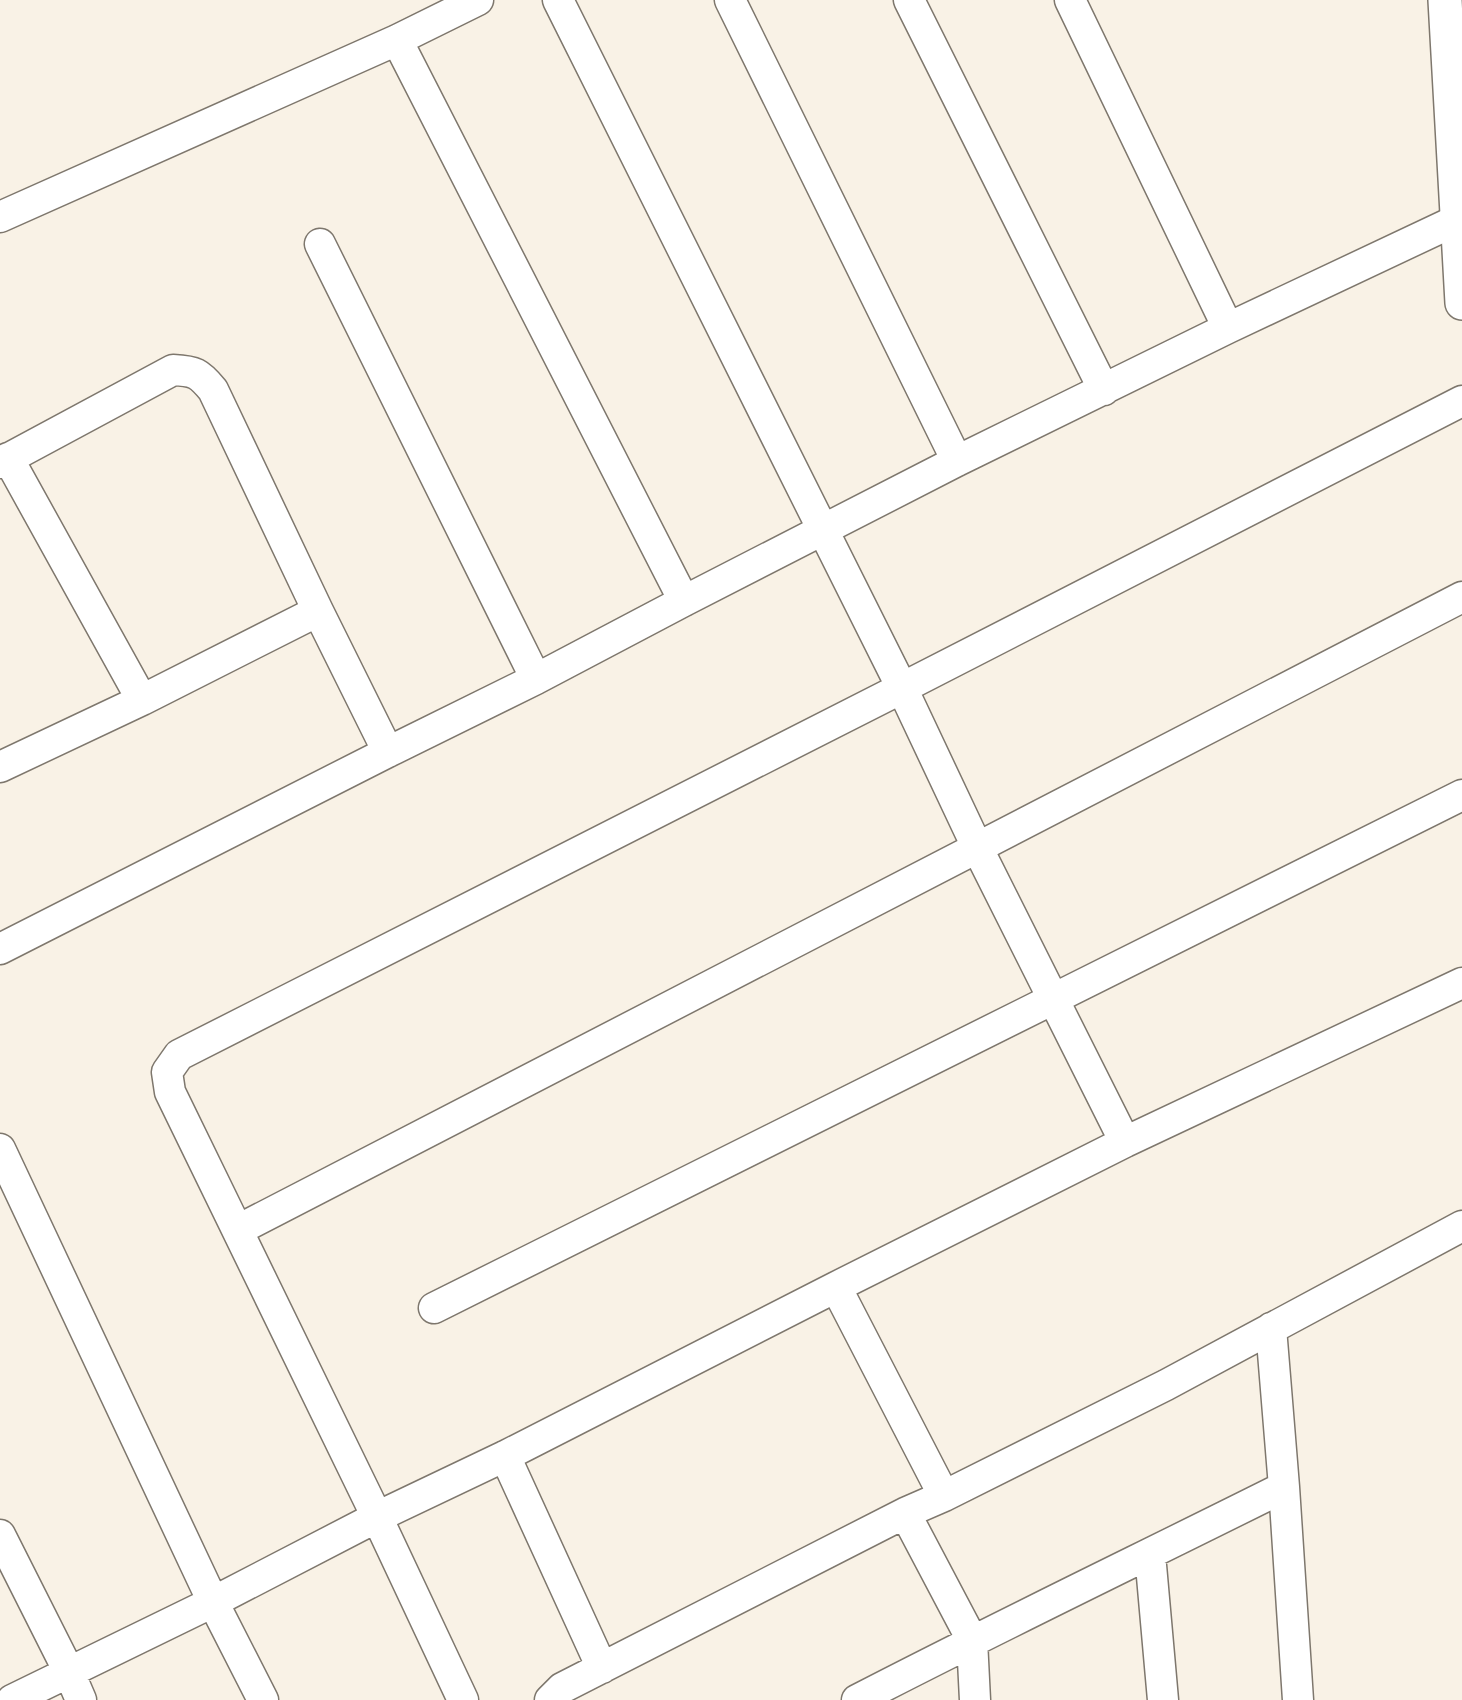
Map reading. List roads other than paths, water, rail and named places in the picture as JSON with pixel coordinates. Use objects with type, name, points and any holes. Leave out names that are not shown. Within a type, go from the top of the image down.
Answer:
[{"type":"street","points":[[0,217],[396,40],[478,0]]},
{"type":"street","points":[[558,0],[902,688],[977,847],[1125,1142]]},
{"type":"street","points":[[730,0],[957,461]]},
{"type":"street","points":[[909,0],[1104,390]]},
{"type":"street","points":[[1070,0],[1228,328]]},
{"type":"street","points":[[1445,0],[1462,303]]},
{"type":"street","points":[[396,40],[684,601]]},
{"type":"street","points":[[0,949],[536,679],[957,461],[1228,328],[1457,220]]},
{"type":"street","points":[[320,244],[536,679]]},
{"type":"street","points":[[142,700],[4,460],[173,370],[192,371],[201,376],[213,390],[388,752]]},
{"type":"street","points":[[463,1700],[170,1092],[167,1072],[179,1055],[1462,401]]},
{"type":"street","points":[[238,1230],[1462,597]]},
{"type":"street","points":[[0,767],[142,700],[318,611]]},
{"type":"street","points":[[434,1308],[1462,795]]},
{"type":"street","points":[[12,1700],[213,1602],[376,1517],[505,1456],[1125,1142],[1462,983]]},
{"type":"street","points":[[0,1149],[213,1602],[263,1700]]},
{"type":"street","points":[[550,1700],[562,1688],[905,1513],[944,1496],[1166,1384],[1462,1226]]},
{"type":"street","points":[[836,1287],[944,1496]]},
{"type":"street","points":[[1271,1328],[1299,1700]]},
{"type":"street","points":[[505,1456],[602,1668]]},
{"type":"street","points":[[856,1700],[972,1640],[1284,1487]]},
{"type":"street","points":[[905,1513],[972,1640],[975,1700]]},
{"type":"street","points":[[0,1535],[81,1700]]},
{"type":"street","points":[[1150,1554],[1163,1700]]}]
